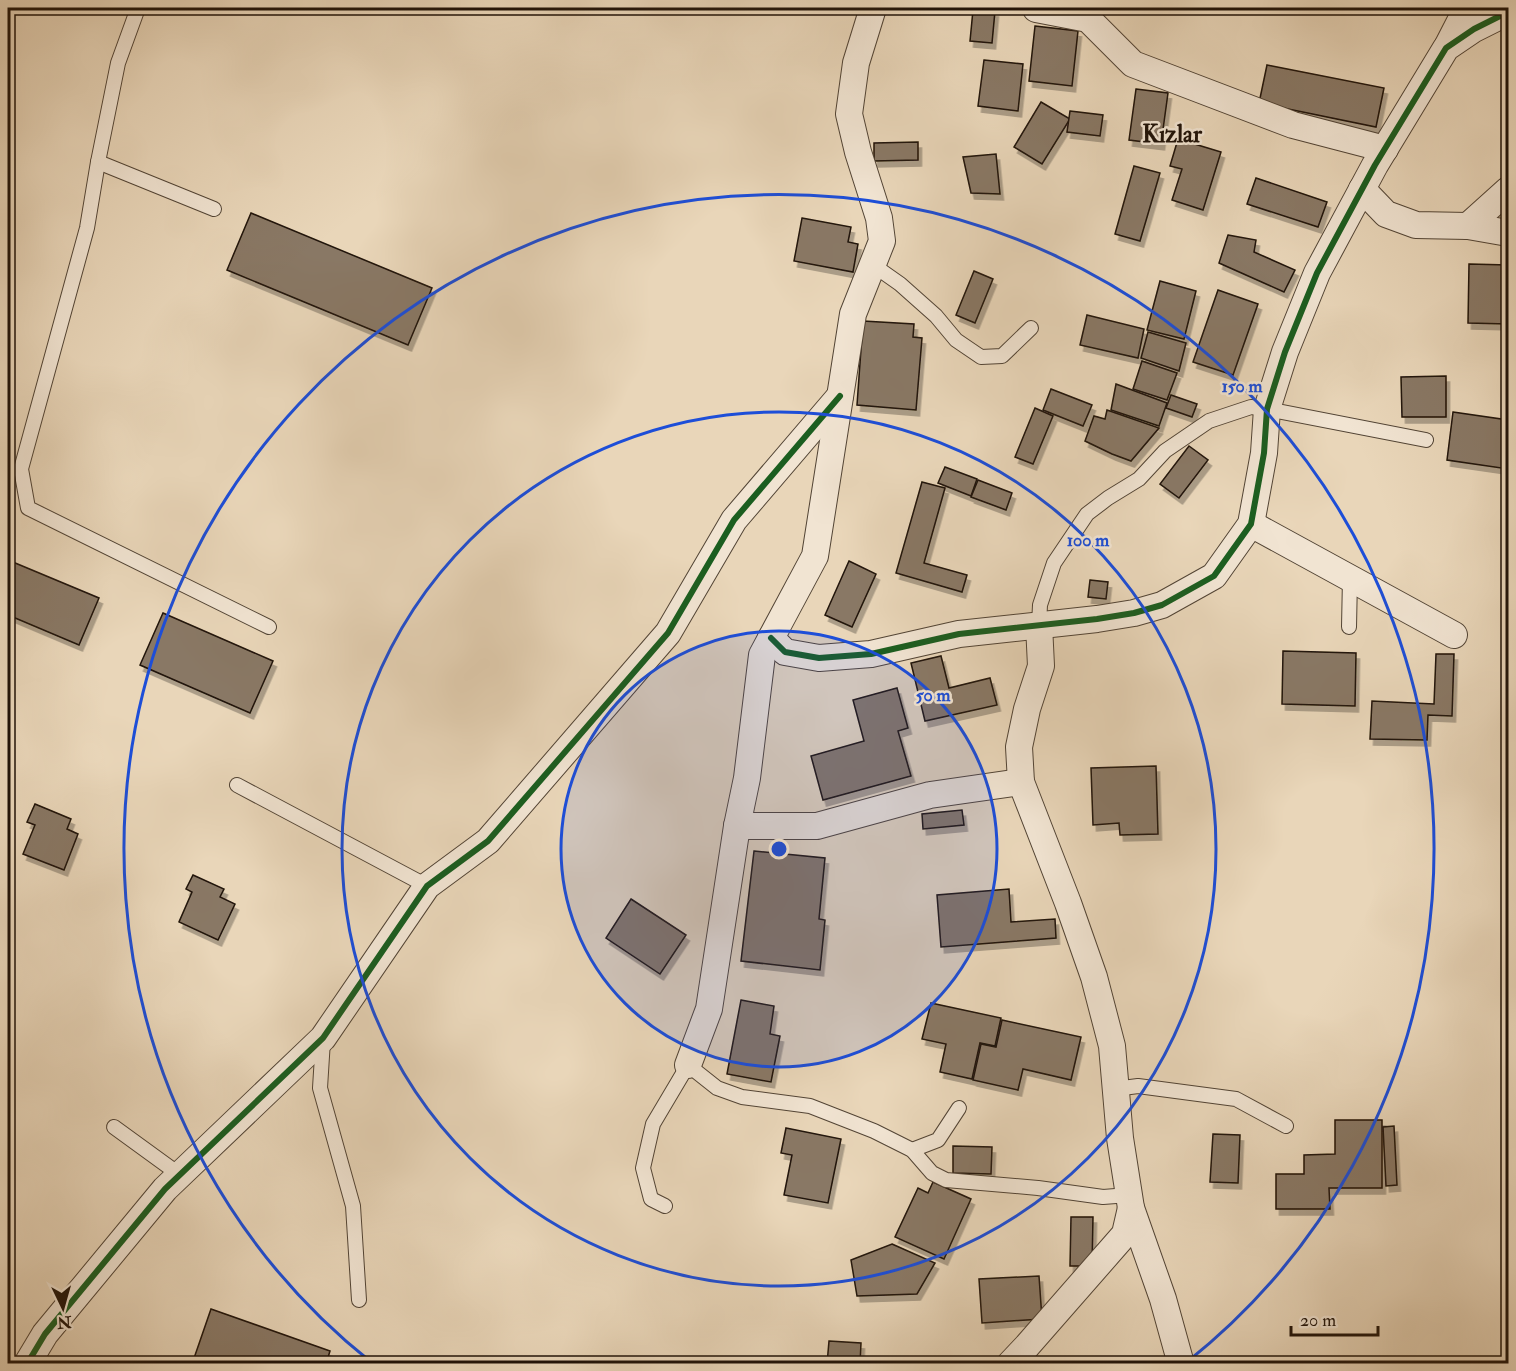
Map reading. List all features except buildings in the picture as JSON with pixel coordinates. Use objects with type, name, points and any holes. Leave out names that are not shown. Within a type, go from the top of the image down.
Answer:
[{"type":"street","points":[[688,1065],[709,1009],[737,826],[747,778],[762,655],[815,556],[853,314],[882,241],[879,218],[858,152],[849,114],[856,63],[873,8]]},
{"type":"street","points":[[771,638],[785,652],[819,658],[870,654],[959,634],[1134,613],[1162,604],[1214,576],[1251,524],[1264,453],[1267,409],[1285,352],[1317,273],[1362,189],[1446,48],[1467,8]]},
{"type":"street","points":[[1036,9],[1088,19],[1133,64],[1293,125],[1385,149]]},
{"type":"street","points":[[1446,48],[1474,29],[1509,12]]},
{"type":"street","points":[[1362,189],[1386,214],[1416,225],[1468,226],[1509,233]]},
{"type":"street","points":[[1468,226],[1509,190]]},
{"type":"street","points":[[27,1364],[45,1334],[165,1189],[323,1038],[427,886],[488,841],[668,633],[734,520],[840,396]]},
{"type":"street","points":[[1251,524],[1454,635]]},
{"type":"street","points":[[1040,626],[1041,666],[1027,709],[1019,747],[1021,782],[1094,977],[1112,1046],[1120,1137],[1130,1201],[1181,1364]]},
{"type":"street","points":[[737,826],[817,826],[930,795],[1021,782]]},
{"type":"street","points":[[1010,1364],[1125,1234],[1130,1201]]},
{"type":"lane","points":[[138,8],[118,63],[87,228],[21,469],[28,508],[269,627]]},
{"type":"lane","points":[[98,162],[214,209]]},
{"type":"lane","points":[[873,266],[900,284],[936,316],[956,340],[981,357],[1002,356],[1030,328]]},
{"type":"lane","points":[[1040,626],[1040,604],[1054,563],[1087,514],[1139,479],[1165,451],[1209,421],[1251,407],[1426,440]]},
{"type":"lane","points":[[1349,627],[1350,578]]},
{"type":"lane","points":[[237,785],[427,886]]},
{"type":"lane","points":[[323,1038],[320,1088],[353,1206],[359,1300]]},
{"type":"lane","points":[[665,1206],[651,1199],[643,1168],[653,1124],[688,1065],[717,1088],[742,1097],[810,1106],[874,1131],[912,1150],[932,1173],[946,1180],[1038,1188],[1130,1201]]},
{"type":"lane","points":[[1115,1089],[1138,1086],[1236,1099],[1286,1126]]},
{"type":"lane","points":[[912,1150],[938,1140],[959,1108]]},
{"type":"lane","points":[[114,1127],[180,1175]]},
{"type":"cycle path","points":[[771,638],[785,652],[819,658],[871,654],[959,634],[1134,613],[1162,605],[1214,576],[1251,524],[1264,453],[1267,409],[1285,352],[1317,273],[1375,165],[1446,48],[1474,29],[1508,12]]},
{"type":"cycle path","points":[[27,1364],[45,1334],[165,1189],[323,1038],[427,886],[488,841],[668,633],[734,520],[840,396]]},
{"type":"district","name":"Kızlar","points":[[1172,134]]}]
